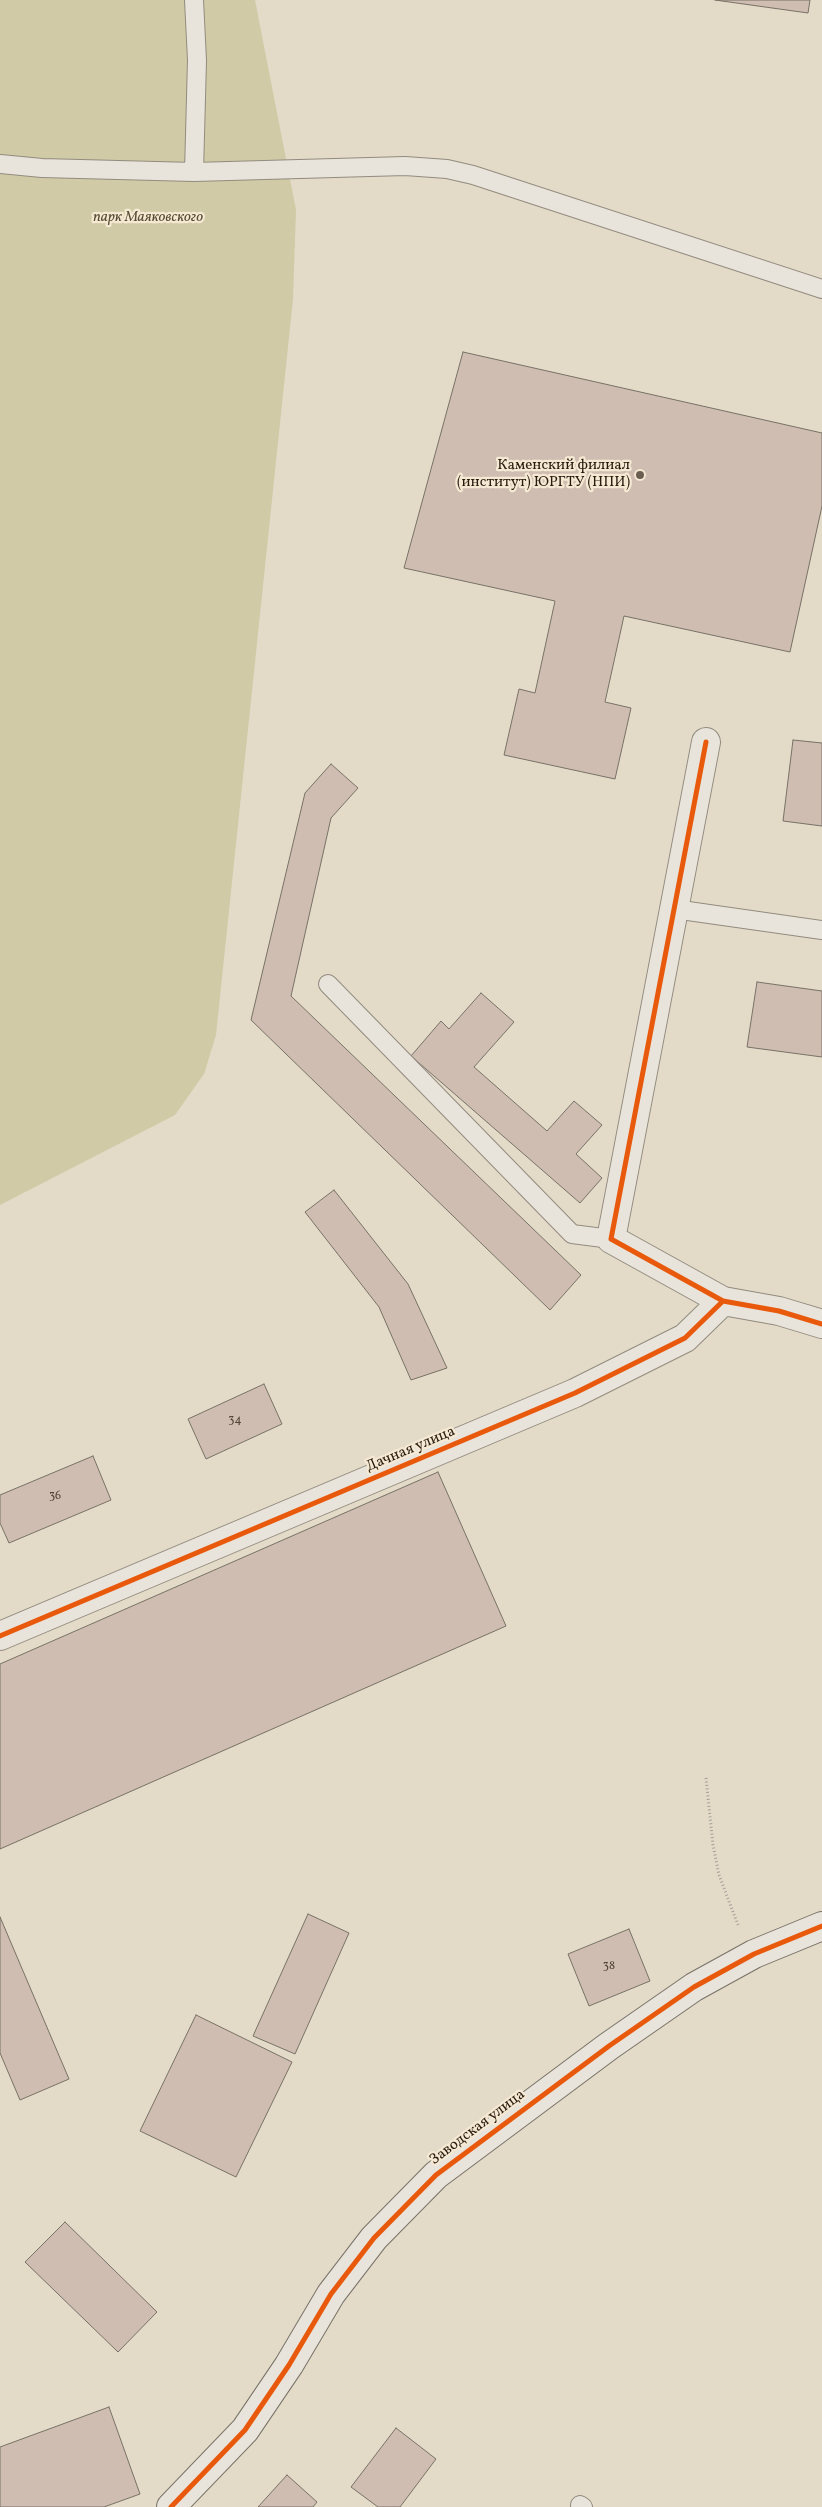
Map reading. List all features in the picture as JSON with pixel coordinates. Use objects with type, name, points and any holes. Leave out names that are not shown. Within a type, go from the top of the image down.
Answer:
[{"type":"street","points":[[706,742],[611,1239],[723,1300],[779,1311],[822,1324]]},
{"type":"street","name":"Дачная улица","points":[[0,1636],[575,1393],[685,1338],[723,1300]]},
{"type":"street","name":"Заводская улица","points":[[171,2507],[245,2430],[289,2365],[331,2294],[374,2238],[436,2175],[609,2046],[694,1987],[754,1954],[822,1926]]},
{"type":"lane","points":[[194,0],[197,60],[194,172]]},
{"type":"lane","points":[[0,164],[42,168],[194,172],[405,166],[446,169],[483,178],[822,289]]},
{"type":"lane","points":[[674,909],[822,930]]},
{"type":"lane","points":[[328,984],[572,1234],[611,1239]]},
{"type":"path","points":[[706,1778],[713,1845],[719,1876],[729,1907],[754,1954]]},
{"type":"green space","name":"парк Маяковского","points":[[0,0],[255,0],[296,210],[293,299],[216,1035],[204,1074],[175,1115],[0,1205]]},
{"type":"building","points":[[715,0],[810,0],[808,13]]},
{"type":"building","points":[[463,352],[822,433],[822,506],[790,652],[624,616],[605,702],[631,708],[615,779],[504,755],[519,689],[535,693],[555,601],[404,568]]},
{"type":"building","points":[[793,740],[822,743],[822,826],[783,821]]},
{"type":"building","points":[[331,764],[358,788],[331,818],[291,996],[581,1275],[550,1310],[251,1020],[305,793]]},
{"type":"building","points":[[757,982],[822,991],[822,1057],[747,1047]]},
{"type":"building","points":[[481,993],[514,1022],[474,1067],[547,1131],[574,1101],[602,1125],[576,1154],[602,1178],[580,1203],[411,1056],[441,1021],[449,1029]]},
{"type":"building","points":[[334,1190],[408,1284],[447,1368],[411,1380],[379,1307],[305,1212]]},
{"type":"building","points":[[264,1384],[282,1424],[206,1459],[188,1419]]},
{"type":"building","points":[[93,1456],[111,1500],[9,1543],[0,1523],[0,1495]]},
{"type":"building","points":[[438,1472],[506,1626],[0,1849],[0,1664]]},
{"type":"building","points":[[308,1914],[349,1933],[295,2054],[253,2036]]},
{"type":"building","points":[[0,1917],[69,2079],[20,2100],[0,2053]]},
{"type":"building","points":[[629,1929],[650,1981],[589,2006],[568,1954]]},
{"type":"building","points":[[196,2015],[292,2062],[236,2177],[140,2131]]},
{"type":"building","points":[[65,2222],[157,2312],[118,2352],[25,2262]]},
{"type":"building","points":[[109,2407],[140,2494],[104,2507],[0,2507],[0,2447]]},
{"type":"building","points":[[396,2428],[436,2459],[400,2507],[378,2507],[351,2487]]},
{"type":"building","points":[[287,2475],[317,2502],[313,2507],[258,2507]]},
{"type":"cycle path","points":[[706,742],[611,1239],[723,1301]]},
{"type":"cycle path","points":[[0,1636],[575,1393],[685,1338],[723,1301],[779,1311],[822,1324]]},
{"type":"cycle path","points":[[171,2507],[245,2430],[289,2365],[331,2294],[374,2238],[436,2175],[609,2046],[694,1987],[754,1954],[822,1926]]},
{"type":"place","name":"Каменский филиал (институт) ЮРГТУ (НПИ)","points":[[640,475]]}]
